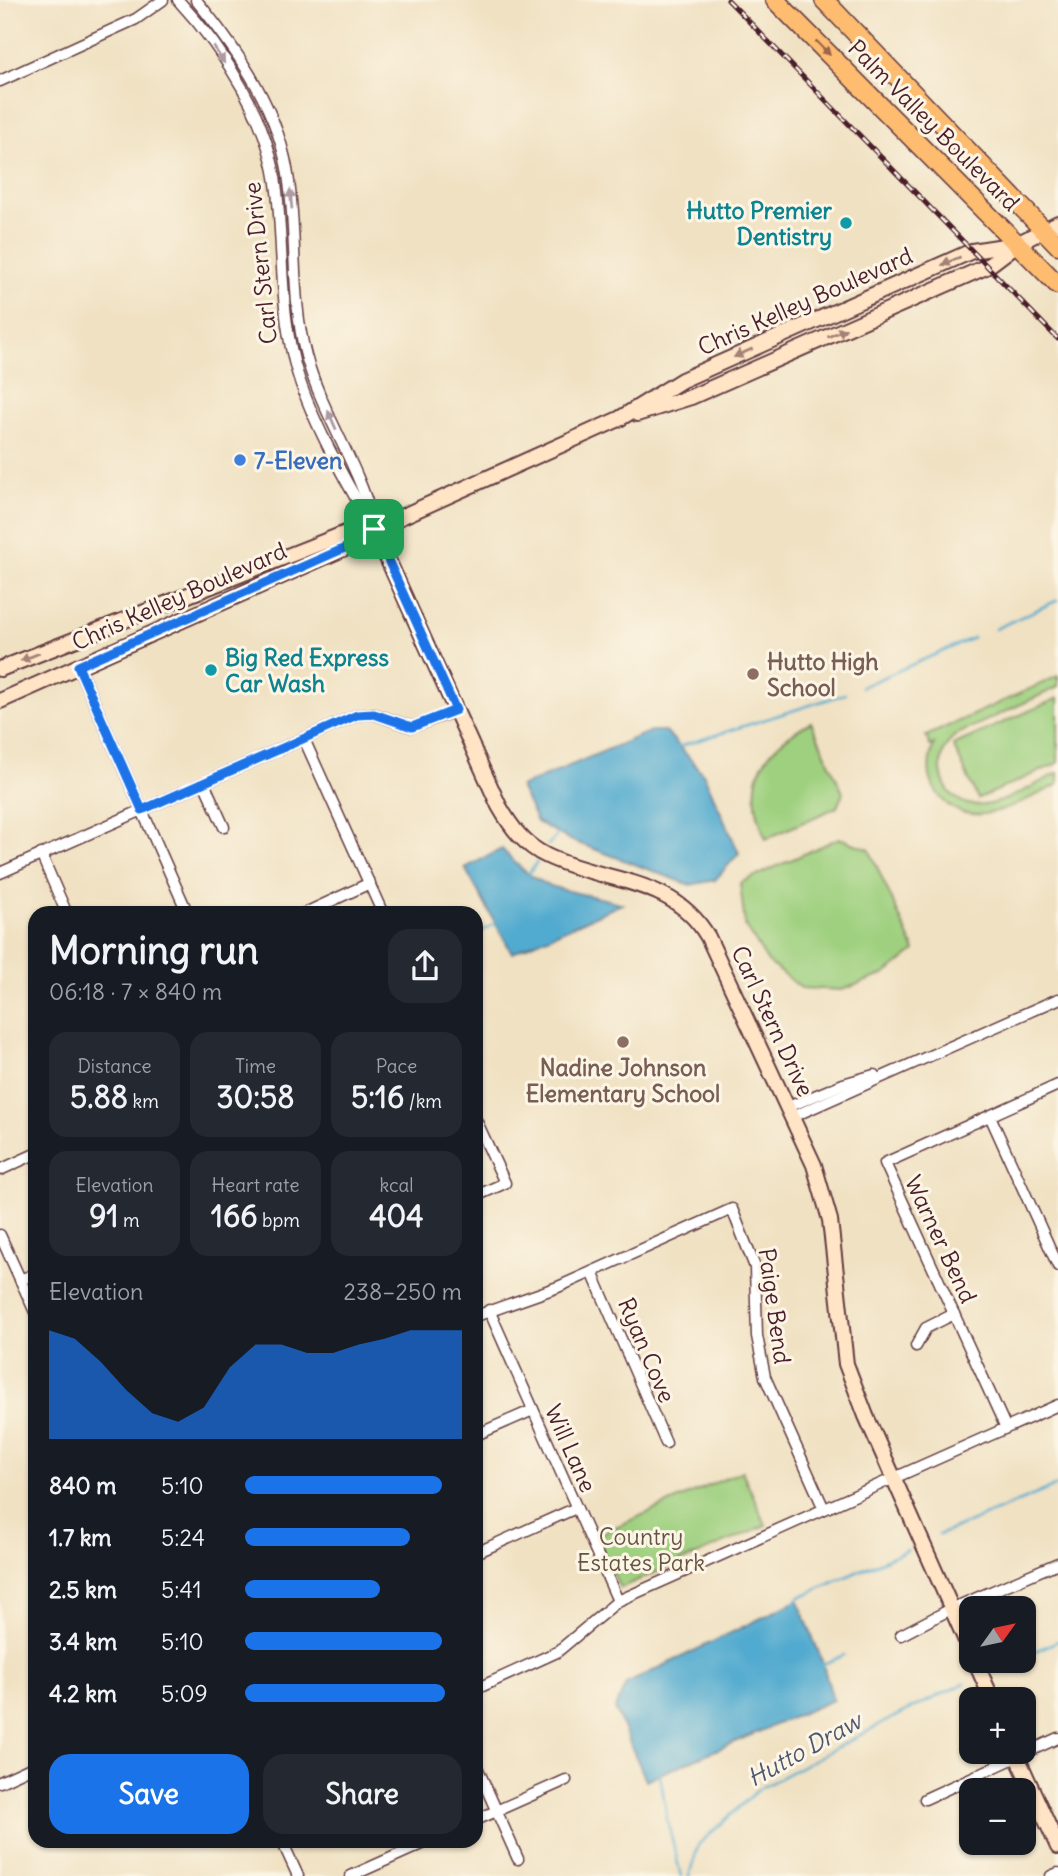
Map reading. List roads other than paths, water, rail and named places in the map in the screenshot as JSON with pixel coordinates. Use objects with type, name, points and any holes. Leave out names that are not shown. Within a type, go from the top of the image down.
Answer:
[{"type":"highway","name":"Palm Valley Boulevard","points":[[775,0],[1058,285]]},
{"type":"highway","name":"Palm Valley Boulevard","points":[[824,0],[1051,227],[1058,245]]},
{"type":"main road","name":"Chris Kelley Boulevard","points":[[0,701],[354,544],[374,529],[619,419],[691,397],[988,266],[1017,244],[1051,227]]},
{"type":"main road","name":"Chris Kelley Boulevard","points":[[0,669],[346,533],[374,529]]},
{"type":"main road","name":"Carl Stern Drive","points":[[374,529],[499,806],[526,842],[556,859],[664,893],[698,920],[790,1112],[825,1200],[846,1364],[959,1626]]},
{"type":"main road","points":[[1021,1764],[1058,1847]]},
{"type":"street","points":[[0,81],[136,19],[163,0]]},
{"type":"street","name":"Carl Stern Drive","points":[[178,0],[243,91],[264,136],[277,190],[286,316],[294,362],[332,450],[374,529]]},
{"type":"street","name":"Carl Stern Drive","points":[[196,0],[254,83],[280,139],[289,180],[301,328],[306,356],[365,491],[374,529]]},
{"type":"street","points":[[78,666],[184,906]]},
{"type":"street","points":[[0,873],[365,713],[412,727],[456,710]]},
{"type":"street","points":[[304,738],[379,906]]},
{"type":"street","points":[[204,782],[223,827]]},
{"type":"street","points":[[41,855],[63,906]]},
{"type":"street","points":[[320,906],[369,883]]},
{"type":"street","points":[[790,1112],[1058,999]]},
{"type":"street","name":"Warner Bend","points":[[1006,1428],[885,1163],[1058,1085]]},
{"type":"street","points":[[990,1116],[1058,1266]]},
{"type":"street","points":[[483,1134],[505,1183],[483,1193]]},
{"type":"street","points":[[0,1170],[28,1157]]},
{"type":"street","name":"Paige Bend","points":[[483,1313],[592,1272],[732,1209],[755,1266],[757,1336],[765,1377],[824,1509]]},
{"type":"street","points":[[0,1235],[28,1297]]},
{"type":"street","name":"Ryan Cove","points":[[592,1272],[666,1443]]},
{"type":"street","points":[[20,1280],[28,1277]]},
{"type":"street","name":"Will Lane","points":[[489,1310],[618,1601]]},
{"type":"street","points":[[916,1346],[926,1328],[954,1314]]},
{"type":"street","points":[[483,1686],[557,1652],[618,1601],[1058,1405]]},
{"type":"street","points":[[483,1432],[533,1410]]},
{"type":"street","points":[[483,1550],[576,1508]]},
{"type":"street","points":[[901,1635],[951,1609],[1058,1563]]},
{"type":"street","points":[[1036,1746],[1058,1738]]},
{"type":"street","points":[[925,1799],[996,1764]]},
{"type":"street","points":[[0,1782],[28,1769]]},
{"type":"street","points":[[483,1817],[566,1780]]},
{"type":"street","points":[[483,1781],[518,1859]]},
{"type":"street","points":[[285,1848],[298,1876]]},
{"type":"street","points":[[351,1876],[413,1848]]},
{"type":"street","points":[[1051,1876],[1058,1873]]},
{"type":"water","points":[[651,731],[666,731],[704,775],[739,853],[715,880],[690,885],[570,840],[537,822],[520,787]]},
{"type":"water","points":[[502,849],[530,875],[543,883],[622,904],[512,953],[465,868]]},
{"type":"water","points":[[798,1600],[822,1661],[833,1700],[646,1780],[615,1709],[626,1684]]},
{"type":"waterway","points":[[995,629],[1058,600]]},
{"type":"waterway","points":[[861,687],[973,638]]},
{"type":"waterway","points":[[678,747],[845,694]]},
{"type":"waterway","points":[[548,845],[559,833]]},
{"type":"waterway","points":[[527,876],[537,862]]},
{"type":"waterway","points":[[483,930],[497,923]]},
{"type":"waterway","points":[[939,1535],[1058,1485]]},
{"type":"waterway","points":[[793,1603],[800,1597],[907,1550]]},
{"type":"waterway","name":"Hutto Draw","points":[[1036,1651],[1058,1641]]},
{"type":"waterway","points":[[821,1665],[844,1655]]},
{"type":"waterway","name":"Hutto Draw","points":[[689,1876],[699,1844],[759,1789],[894,1717],[965,1683]]},
{"type":"waterway","points":[[660,1774],[667,1819],[681,1876]]},
{"type":"railway","points":[[728,0],[1058,339]]},
{"type":"place","name":"Hutto Premier Dentistry","points":[[846,223]]},
{"type":"place","name":"7-Eleven","points":[[240,460]]},
{"type":"place","name":"Big Red Express Car Wash","points":[[211,670]]},
{"type":"place","name":"Hutto High School","points":[[753,674]]},
{"type":"place","name":"Nadine Johnson Elementary School","points":[[623,1042]]},
{"type":"park label","name":"Country Estates Park","points":[[641,1549]]}]
